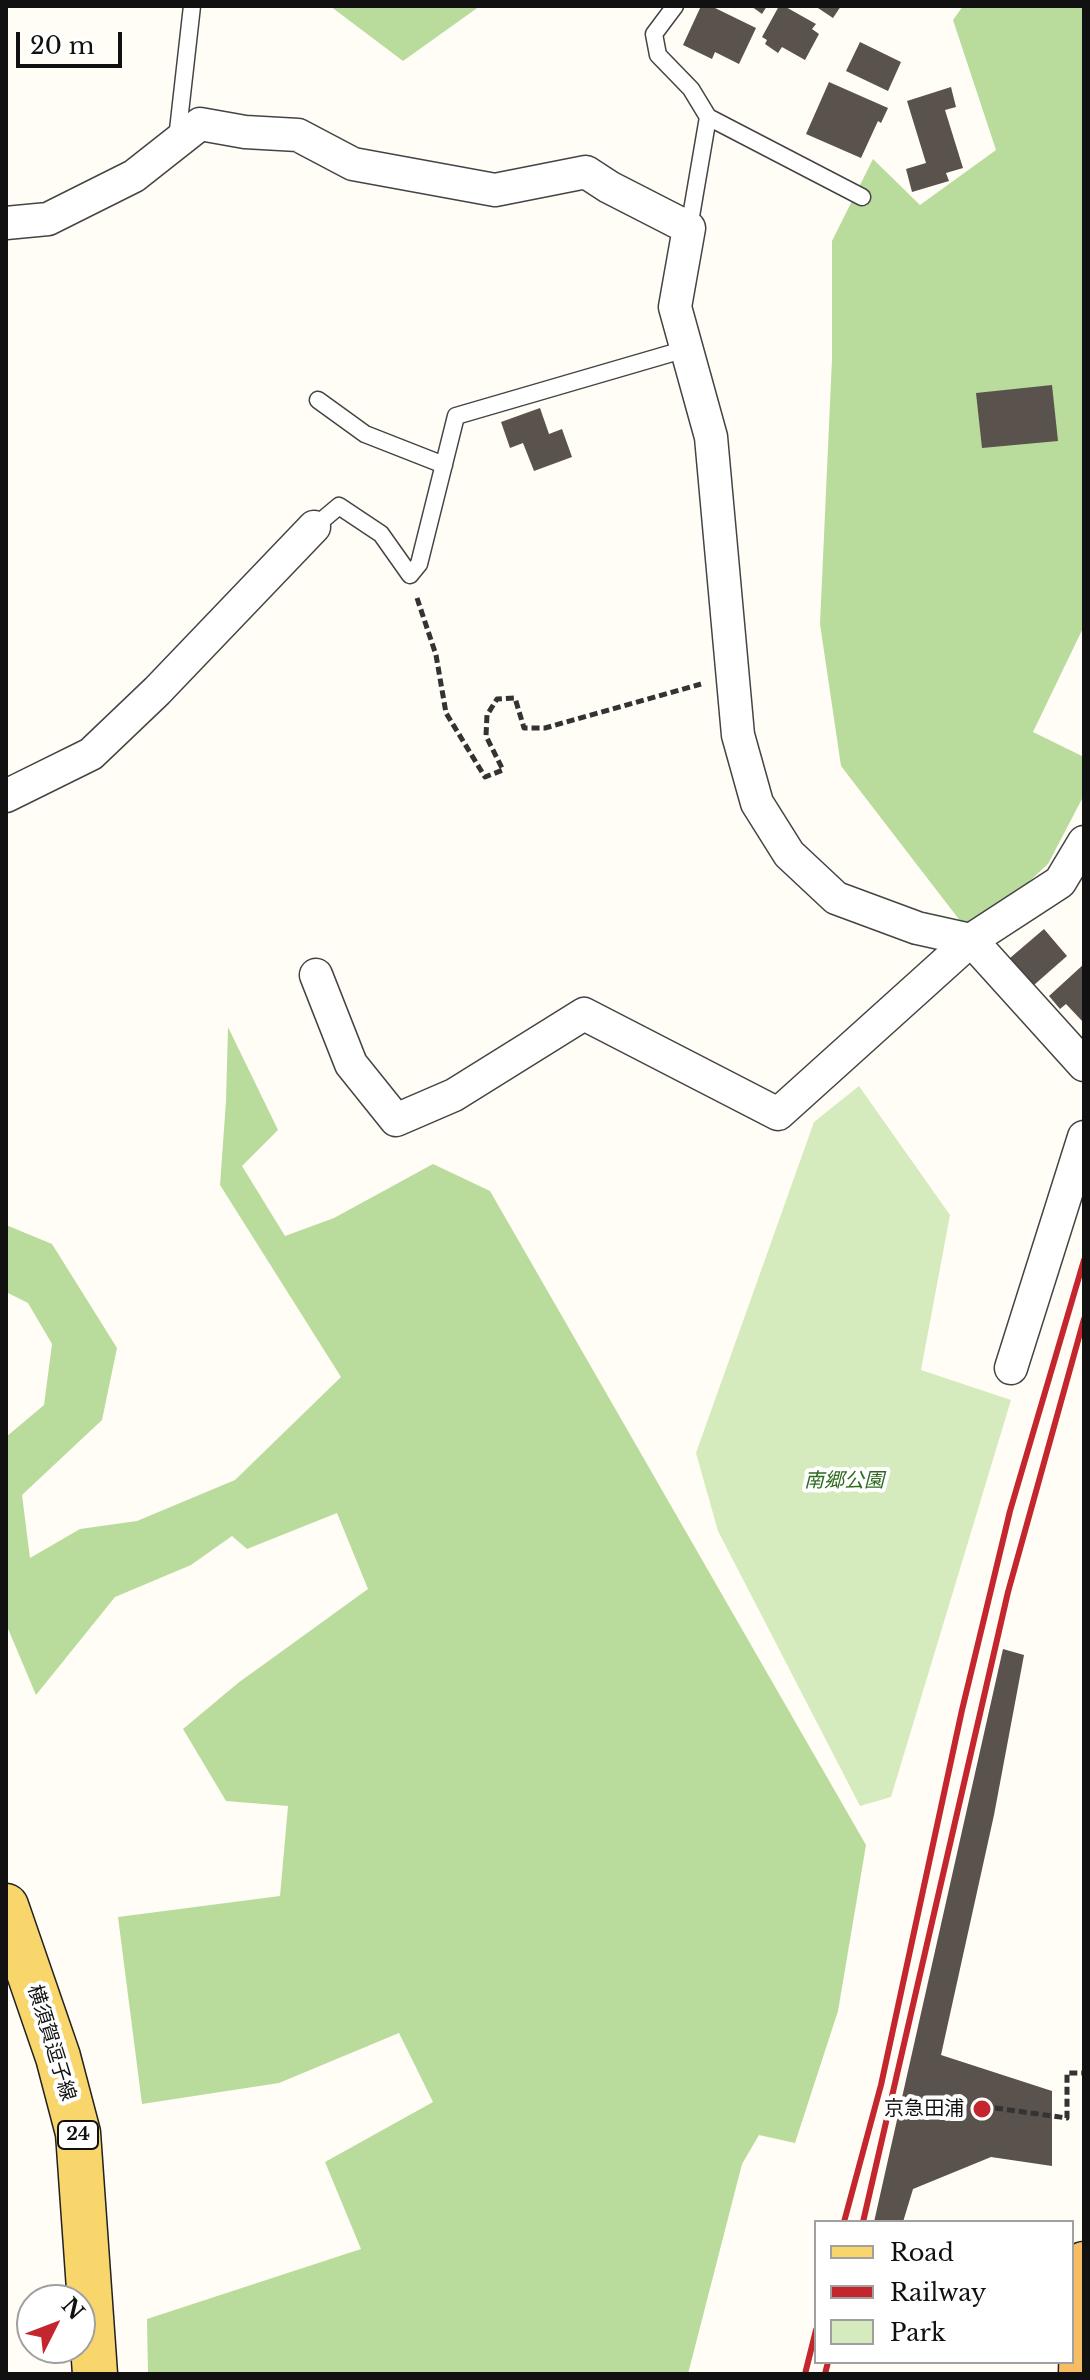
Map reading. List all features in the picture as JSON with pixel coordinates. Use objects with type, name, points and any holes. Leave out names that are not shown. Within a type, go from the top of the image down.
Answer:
[{"type":"highway","points":[[1081,2374],[1084,2264]]},
{"type":"main road","name":"横須賀逗子線","points":[[6,1906],[58,2057],[78,2133],[95,2374]]},
{"type":"street","points":[[6,223],[48,219],[134,176],[200,124],[245,132],[298,135],[353,164],[495,190],[586,172],[689,228],[675,307],[711,437],[738,735],[757,803],[789,854],[836,898],[917,928],[971,940],[1084,1065]]},
{"type":"street","points":[[6,796],[91,754],[157,691],[314,527]]},
{"type":"street","points":[[316,975],[351,1064],[396,1120],[454,1095],[584,1014],[778,1114],[971,940],[1060,882],[1084,842]]},
{"type":"street","points":[[1011,1368],[1084,1137]]},
{"type":"lane","points":[[176,140],[192,6]]},
{"type":"lane","points":[[675,6],[654,34],[658,55],[691,89],[708,117],[862,197]]},
{"type":"lane","points":[[689,228],[708,117]]},
{"type":"lane","points":[[314,527],[339,506],[381,534],[410,575],[419,564],[456,416],[686,349]]},
{"type":"lane","points":[[318,400],[365,434],[444,465]]},
{"type":"path","points":[[410,575],[436,655],[446,713],[485,777],[503,770],[486,736],[487,715],[497,699],[515,698],[524,728],[545,728],[733,675]]},
{"type":"path","points":[[995,2108],[1067,2118],[1067,2073],[1084,2073]]},
{"type":"green space","points":[[330,6],[480,6],[403,61]]},
{"type":"green space","points":[[963,6],[1084,6],[1084,626],[1033,732],[1084,757],[1084,795],[1048,864],[971,935],[841,766],[820,624],[832,359],[832,241],[873,159],[920,205],[996,150],[953,20]]},
{"type":"green space","points":[[228,1027],[278,1130],[242,1166],[285,1236],[334,1218],[433,1164],[490,1191],[866,1845],[838,2011],[795,2143],[759,2135],[742,2164],[688,2374],[148,2374],[147,2319],[361,2249],[325,2162],[433,2102],[399,2033],[279,2083],[142,2104],[118,1917],[280,1896],[288,1806],[226,1801],[183,1729],[238,1683],[368,1589],[337,1513],[247,1549],[232,1536],[191,1565],[115,1597],[36,1695],[6,1624],[6,1437],[44,1405],[52,1344],[28,1303],[6,1292],[6,1225],[52,1244],[117,1348],[102,1420],[22,1495],[30,1558],[80,1529],[137,1521],[235,1480],[341,1377],[220,1185]]},
{"type":"green space","name":"南郷公園","points":[[859,1086],[950,1215],[921,1370],[1011,1400],[891,1797],[860,1806],[718,1531],[696,1453],[814,1122]]},
{"type":"building","points":[[701,6],[711,6],[756,28],[739,64],[715,52],[712,59],[683,45]]},
{"type":"building","points":[[751,6],[767,6],[762,14]]},
{"type":"building","points":[[779,6],[816,24],[812,29],[819,34],[805,60],[782,47],[778,53],[765,44],[767,40],[762,37]]},
{"type":"building","points":[[815,6],[841,6],[833,18]]},
{"type":"building","points":[[860,42],[901,62],[888,91],[846,71]]},
{"type":"building","points":[[829,82],[888,108],[881,123],[878,121],[861,158],[806,134]]},
{"type":"building","points":[[951,87],[956,107],[945,110],[963,168],[946,173],[949,181],[912,192],[906,169],[926,163],[907,101]]},
{"type":"building","points":[[1052,385],[1058,441],[982,448],[976,393]]},
{"type":"building","points":[[540,408],[549,434],[562,429],[572,457],[534,471],[523,443],[510,448],[501,422]]},
{"type":"building","points":[[1044,929],[1067,956],[1034,985],[1010,958]]},
{"type":"building","points":[[1084,964],[1084,1023],[1066,1004],[1060,1009],[1049,996]]},
{"type":"building","points":[[1003,1649],[1024,1655],[994,1815],[941,2055],[1052,2091],[1052,2166],[991,2157],[913,2189],[904,2220],[874,2220]]},
{"type":"railway","points":[[845,2220],[881,2085],[962,1710],[1010,1511],[1084,1260]]},
{"type":"railway","points":[[863,2220],[1008,1592],[1084,1319]]},
{"type":"railway","points":[[805,2374],[814,2338]]},
{"type":"railway","points":[[825,2374],[828,2364]]},
{"type":"place","name":"京急田浦","points":[[982,2109]]}]
